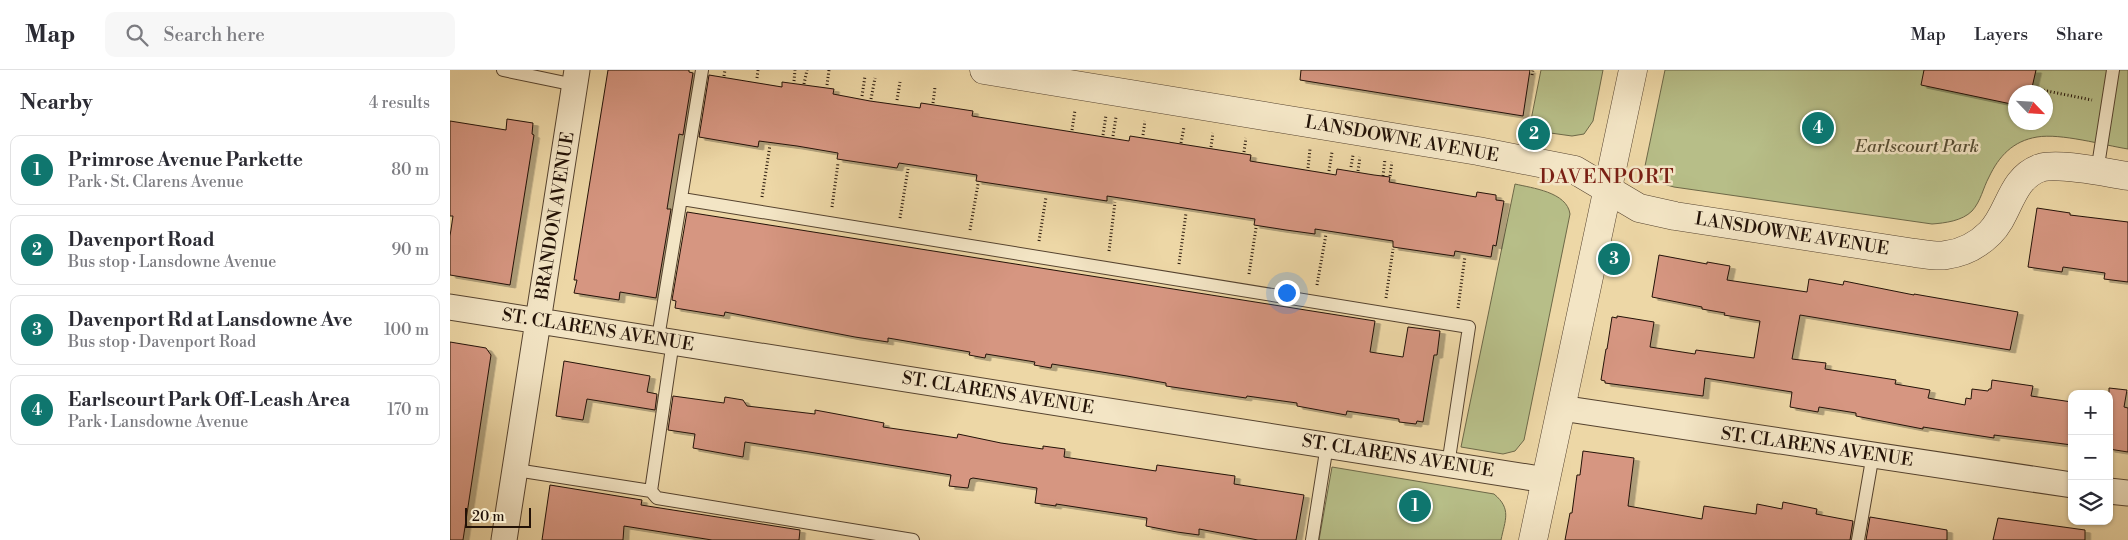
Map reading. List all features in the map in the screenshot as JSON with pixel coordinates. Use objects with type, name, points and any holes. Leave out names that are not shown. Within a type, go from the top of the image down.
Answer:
[{"type":"street","name":"LANSDOWNE AVENUE","points":[[984,70],[1024,73],[1478,151],[1575,170],[1639,208],[1675,216],[1944,256],[1967,250],[1991,233],[2011,195],[2025,176],[2042,168],[2056,167],[2128,176]]},
{"type":"street","points":[[1533,540],[1633,70]]},
{"type":"street","name":"BRANDON AVENUE","points":[[504,540],[576,78]]},
{"type":"street","name":"ST. CLARENS AVENUE","points":[[450,307],[1546,480]]},
{"type":"street","name":"ST. CLARENS AVENUE","points":[[1561,408],[2068,484]]},
{"type":"street","points":[[2113,492],[2128,494]]},
{"type":"lane","points":[[503,70],[576,78]]},
{"type":"lane","points":[[702,70],[682,199],[651,491],[656,498],[913,540]]},
{"type":"lane","points":[[2097,172],[2113,70]]},
{"type":"lane","points":[[682,199],[1469,327],[1448,465]]},
{"type":"lane","points":[[1312,540],[1327,445]]},
{"type":"lane","points":[[1858,540],[1873,454]]},
{"type":"lane","points":[[516,470],[651,491]]},
{"type":"path","points":[[724,76],[725,70]]},
{"type":"path","points":[[757,78],[758,70]]},
{"type":"path","points":[[794,81],[795,70]]},
{"type":"path","points":[[804,84],[807,70]]},
{"type":"path","points":[[827,85],[829,70]]},
{"type":"path","points":[[1532,75],[1533,70]]},
{"type":"path","points":[[862,96],[865,76]]},
{"type":"path","points":[[871,99],[875,78]]},
{"type":"path","points":[[897,100],[900,82]]},
{"type":"path","points":[[933,102],[935,87]]},
{"type":"path","points":[[2053,92],[2108,103]]},
{"type":"path","points":[[1072,130],[1075,110]]},
{"type":"path","points":[[1104,135],[1106,115]]},
{"type":"path","points":[[1112,136],[1116,116]]},
{"type":"path","points":[[1143,135],[1145,120]]},
{"type":"path","points":[[1182,144],[1184,126]]},
{"type":"path","points":[[1211,147],[1213,131]]},
{"type":"path","points":[[1244,152],[1246,136]]},
{"type":"path","points":[[759,212],[770,146]]},
{"type":"path","points":[[1308,168],[1310,146]]},
{"type":"path","points":[[1329,171],[1332,150]]},
{"type":"path","points":[[1351,167],[1353,153]]},
{"type":"path","points":[[1358,171],[1361,154]]},
{"type":"path","points":[[1382,176],[1385,159]]},
{"type":"path","points":[[1390,176],[1392,160]]},
{"type":"path","points":[[829,223],[838,163]]},
{"type":"path","points":[[897,234],[908,169]]},
{"type":"path","points":[[968,246],[978,184]]},
{"type":"path","points":[[1037,257],[1046,197]]},
{"type":"path","points":[[1107,268],[1116,202]]},
{"type":"path","points":[[1176,279],[1186,213]]},
{"type":"path","points":[[1247,291],[1256,228]]},
{"type":"path","points":[[1314,302],[1326,234]]},
{"type":"path","points":[[1383,313],[1393,249]]},
{"type":"path","points":[[1455,325],[1465,256]]},
{"type":"green space","points":[[1541,70],[1603,70],[1593,121],[1584,134],[1572,136],[1529,130]]},
{"type":"green space","name":"Earlscourt Park","points":[[1665,70],[2128,70],[2128,149],[2058,137],[2047,136],[2028,139],[2014,146],[1997,162],[1978,203],[1972,211],[1963,217],[1948,222],[1932,224],[1674,187],[1652,178],[1646,171],[1645,166]]},
{"type":"green space","points":[[1515,184],[1539,189],[1556,196],[1563,201],[1570,214],[1524,440],[1515,451],[1503,454],[1461,447]]},
{"type":"green space","points":[[1332,467],[1494,494],[1500,499],[1506,515],[1501,540],[1319,540]]},
{"type":"building","points":[[608,70],[689,70],[689,72],[693,73],[683,135],[679,134],[667,209],[671,209],[656,298],[620,292],[619,300],[574,293],[577,280],[574,280]]},
{"type":"building","points":[[1301,70],[1530,70],[1523,116],[1300,80]]},
{"type":"building","points":[[1924,70],[2036,70],[2033,85],[2008,85],[2008,103],[1921,85]]},
{"type":"building","points":[[709,75],[782,87],[782,82],[834,89],[833,94],[870,101],[920,108],[921,103],[973,111],[972,116],[1129,141],[1130,136],[1251,155],[1250,161],[1336,175],[1337,169],[1390,177],[1389,182],[1476,197],[1477,192],[1496,195],[1496,200],[1504,201],[1496,246],[1493,245],[1491,257],[1455,251],[1454,256],[1393,247],[1393,241],[1315,229],[1315,234],[1254,225],[1255,219],[1107,196],[1107,201],[976,181],[977,175],[899,163],[897,168],[837,159],[838,153],[797,146],[759,141],[758,147],[699,137]]},
{"type":"building","points":[[507,119],[533,123],[532,134],[534,135],[510,285],[450,275],[450,236],[453,216],[450,216],[450,121],[506,130]]},
{"type":"building","points":[[2037,208],[2070,213],[2070,215],[2128,222],[2128,282],[2104,279],[2105,273],[2063,267],[2062,272],[2028,267]]},
{"type":"building","points":[[687,212],[1375,321],[1370,352],[1403,357],[1408,327],[1440,331],[1423,422],[1417,421],[1416,424],[1399,422],[1399,419],[1347,411],[1346,415],[1297,406],[1297,403],[1247,396],[1246,398],[1166,386],[1166,383],[1052,364],[1051,368],[1034,365],[1035,362],[986,354],[985,358],[969,355],[970,352],[888,338],[888,342],[855,337],[725,312],[724,316],[675,308],[676,301],[672,300]]},
{"type":"building","points":[[1659,255],[1707,264],[1707,262],[1730,266],[1727,280],[1807,292],[1809,279],[1843,285],[1844,281],[1914,295],[2018,312],[2010,350],[1800,315],[1792,359],[1826,363],[1825,369],[1896,380],[1895,384],[1930,390],[1928,398],[1965,405],[1966,398],[1971,399],[1972,389],[1988,391],[1991,389],[1992,380],[2033,386],[2031,396],[2068,401],[2068,444],[1994,435],[1994,438],[1923,427],[1923,429],[1856,416],[1856,413],[1819,407],[1818,412],[1790,407],[1792,392],[1705,378],[1703,396],[1605,383],[1605,381],[1601,380],[1606,349],[1612,317],[1617,318],[1617,316],[1654,322],[1650,347],[1695,354],[1696,350],[1754,358],[1760,321],[1724,315],[1725,313],[1702,309],[1702,307],[1652,297]]},
{"type":"building","points":[[450,342],[486,348],[491,355],[463,540],[450,540]]},
{"type":"building","points":[[564,361],[650,376],[647,392],[657,394],[655,410],[587,399],[583,420],[556,416]]},
{"type":"building","points":[[2109,388],[2127,390],[2124,407],[2128,408],[2128,452],[2113,450],[2113,390],[2109,390]]},
{"type":"building","points":[[673,396],[724,403],[725,397],[743,400],[747,406],[815,414],[815,410],[884,423],[883,427],[957,438],[958,434],[1043,449],[1043,446],[1065,449],[1064,457],[1156,471],[1157,465],[1235,476],[1234,484],[1304,495],[1296,540],[1258,540],[1199,529],[1199,535],[1177,532],[1146,526],[1147,518],[1056,504],[1056,506],[1035,503],[1037,488],[973,478],[970,479],[968,488],[949,486],[951,475],[745,442],[743,457],[693,448],[695,434],[668,430]]},
{"type":"building","points":[[1583,451],[1634,458],[1628,506],[1702,519],[1704,506],[1756,514],[1757,504],[1782,509],[1783,502],[1817,509],[1816,514],[1853,521],[1850,540],[1565,540],[1570,513],[1572,513],[1577,475],[1580,475]]},
{"type":"building","points":[[550,485],[642,500],[641,505],[800,530],[799,540],[712,540],[624,526],[623,540],[542,540]]},
{"type":"building","points":[[1870,517],[1947,530],[1947,540],[1866,540]]},
{"type":"building","points":[[1998,518],[2085,530],[2085,540],[1993,540]]},
{"type":"place","name":"Earlscourt Park Off-Leash Area","points":[[1818,128]]},
{"type":"place","name":"Davenport Road","points":[[1534,134]]},
{"type":"place","name":"Davenport Rd at Lansdowne Ave","points":[[1614,259]]},
{"type":"place","name":"Primrose Avenue Parkette","points":[[1415,506]]},
{"type":"district","name":"DAVENPORT","points":[[1607,177]]}]
